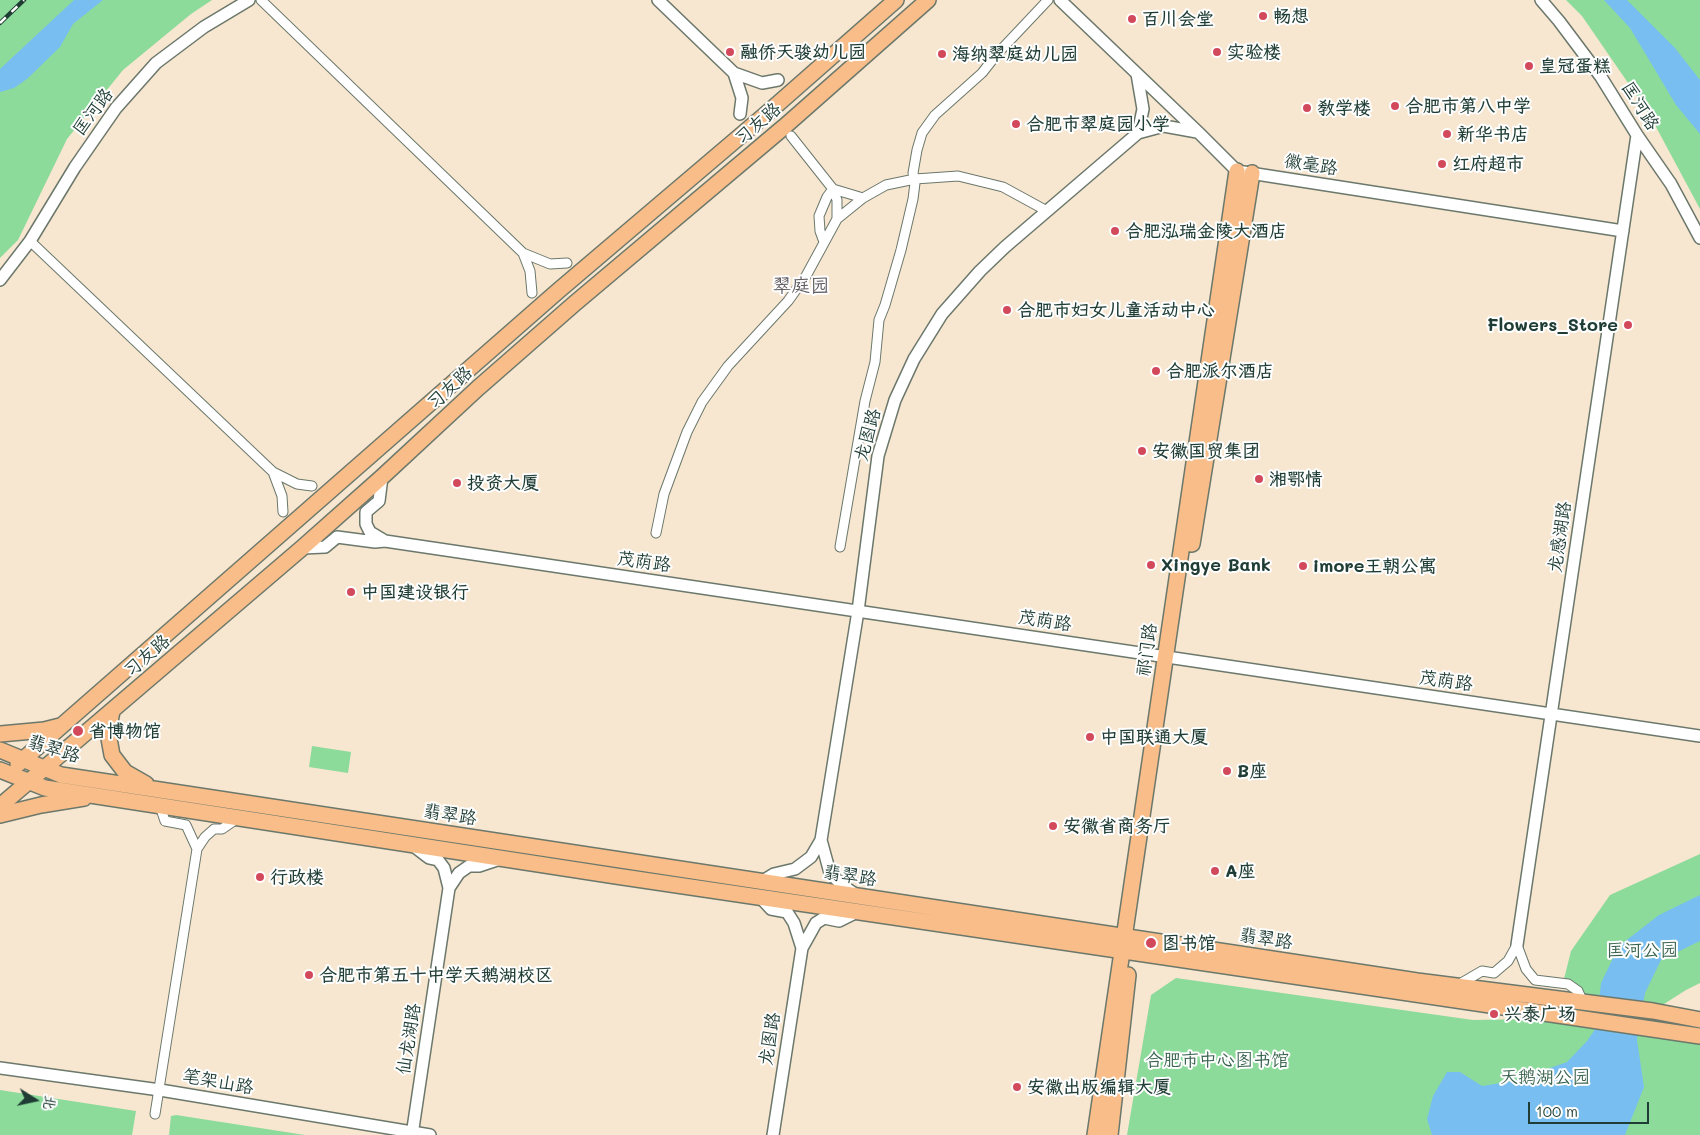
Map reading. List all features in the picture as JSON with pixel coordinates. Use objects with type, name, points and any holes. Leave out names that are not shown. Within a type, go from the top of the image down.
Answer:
[{"type":"main road","name":"习友路","points":[[2,774],[23,760],[551,297],[772,109],[896,0]]},
{"type":"main road","name":"习友路","points":[[0,806],[302,548],[382,478],[478,388],[574,304],[784,128],[928,0]]},
{"type":"main road","name":"祁门路","points":[[1095,1135],[1127,944],[1245,172]]},
{"type":"main road","points":[[112,711],[108,733],[112,756],[125,772],[153,789]]},
{"type":"main road","points":[[0,734],[44,730],[62,726]]},
{"type":"main road","name":"翡翠路","points":[[0,750],[61,775],[761,882],[858,904],[1127,944],[1583,1002],[1700,1020]]},
{"type":"main road","name":"翡翠路","points":[[2,774],[43,787],[501,858],[760,897],[858,904]]},
{"type":"main road","points":[[0,815],[41,805],[98,796]]},
{"type":"main road","name":"祁门路","points":[[1110,1135],[1127,944]]},
{"type":"main road","name":"翡翠路","points":[[1127,944],[1443,998],[1700,1036]]},
{"type":"street","name":"匡河路","points":[[0,280],[30,241],[75,166],[116,108],[156,63],[204,27],[250,0]]},
{"type":"street","points":[[261,0],[522,254],[530,271],[532,293]]},
{"type":"street","points":[[658,0],[734,73],[762,83],[778,80]]},
{"type":"street","points":[[840,547],[866,394],[875,362],[879,320],[901,250],[913,199],[915,179],[913,173],[916,150],[922,133],[935,115],[982,72],[1048,0]]},
{"type":"street","points":[[1060,0],[1199,133],[1245,172]]},
{"type":"street","name":"匡河路","points":[[1540,0],[1559,21],[1601,77],[1637,135],[1671,184],[1700,238]]},
{"type":"street","points":[[734,73],[742,98],[740,114]]},
{"type":"street","points":[[1137,74],[1143,110],[1138,133],[1164,126],[1199,133]]},
{"type":"street","name":"龙图路","points":[[821,840],[858,611],[878,456],[895,400],[914,359],[942,314],[980,271],[1005,247],[1138,133]]},
{"type":"street","name":"龙感湖路","points":[[1517,945],[1637,135]]},
{"type":"street","points":[[790,136],[833,189],[837,200],[837,219]]},
{"type":"street","name":"徽毫路","points":[[1245,172],[1623,231]]},
{"type":"street","points":[[656,533],[664,494],[687,432],[702,402],[728,366],[788,300],[806,276],[837,219],[863,198],[886,185],[915,179],[958,176],[1003,187],[1047,211]]},
{"type":"street","points":[[833,189],[863,198]]},
{"type":"street","points":[[824,242],[820,231],[819,216],[827,197],[833,189]]},
{"type":"street","points":[[30,241],[273,472],[297,484],[312,486]]},
{"type":"street","points":[[522,254],[550,264],[567,263]]},
{"type":"street","points":[[273,472],[282,496],[283,512]]},
{"type":"street","points":[[382,478],[379,501],[366,512],[366,524],[370,532],[385,541]]},
{"type":"street","name":"茂荫路","points":[[302,548],[325,547],[338,537],[374,542],[385,541],[1700,736]]},
{"type":"street","points":[[160,806],[165,821],[186,825],[197,849]]},
{"type":"street","points":[[155,1114],[197,849],[205,837],[214,829],[222,829],[238,818]]},
{"type":"street","points":[[761,882],[774,874],[795,868],[811,857],[821,840]]},
{"type":"street","points":[[802,948],[816,923],[824,918],[839,921],[858,904],[830,873],[821,840]]},
{"type":"street","points":[[411,844],[429,858],[438,860],[444,868],[449,888]]},
{"type":"street","points":[[449,888],[459,873],[469,866],[479,866],[501,858]]},
{"type":"street","name":"仙龙湖路","points":[[412,1134],[449,888]]},
{"type":"street","points":[[760,897],[771,909],[787,912],[794,923],[802,948]]},
{"type":"street","points":[[1443,998],[1457,986],[1482,971],[1494,973],[1508,961],[1517,945]]},
{"type":"street","points":[[1517,945],[1526,969],[1535,980],[1568,984],[1578,990],[1583,1002]]},
{"type":"street","name":"龙图路","points":[[773,1135],[802,948]]},
{"type":"street","name":"笔架山路","points":[[0,1068],[160,1090],[412,1134],[430,1135]]},
{"type":"green space","points":[[0,0],[212,0],[191,14],[123,70],[67,139],[18,240],[0,258]]},
{"type":"green space","points":[[1566,0],[1700,0],[1700,209],[1648,112],[1582,16]]},
{"type":"green space","points":[[312,746],[351,752],[348,773],[309,767]]},
{"type":"green space","points":[[1700,854],[1700,983],[1653,1011],[1649,1028],[1700,1036],[1700,1135],[1127,1135],[1151,995],[1176,978],[1473,1020],[1582,1018],[1583,1002],[1578,991],[1563,983],[1571,951],[1610,895]]},
{"type":"green space","points":[[0,1090],[136,1111],[132,1135],[0,1135]]},
{"type":"green space","points":[[176,1115],[305,1135],[169,1135],[171,1116]]},
{"type":"water","points":[[74,0],[103,0],[73,24],[60,47],[27,79],[14,88],[0,92],[0,69]]},
{"type":"water","points":[[1604,0],[1627,0],[1675,48],[1700,80],[1700,134],[1676,105],[1630,28]]},
{"type":"water","points":[[1700,895],[1700,941],[1661,960],[1645,993],[1637,1040],[1644,1087],[1625,1135],[1432,1135],[1427,1119],[1433,1096],[1447,1072],[1460,1072],[1482,1086],[1513,1081],[1567,1062],[1587,1041],[1596,1028],[1601,983],[1619,946],[1659,915]]},
{"type":"railway","points":[[0,23],[24,0]]},
{"type":"place","name":"畅想","points":[[1263,16]]},
{"type":"place","name":"百川会堂","points":[[1132,19]]},
{"type":"place","name":"融侨天骏幼儿园","points":[[730,52]]},
{"type":"place","name":"实验楼","points":[[1217,52]]},
{"type":"place","name":"海纳翠庭幼儿园","points":[[942,54]]},
{"type":"place","name":"皇冠蛋糕","points":[[1529,66]]},
{"type":"place","name":"合肥市第八中学","points":[[1395,106]]},
{"type":"place","name":"教学楼","points":[[1307,108]]},
{"type":"place","name":"合肥市翠庭园小学","points":[[1016,124]]},
{"type":"place","name":"新华书店","points":[[1447,134]]},
{"type":"place","name":"红府超市","points":[[1442,164]]},
{"type":"place","name":"合肥泓瑞金陵大酒店","points":[[1115,231]]},
{"type":"place","name":"合肥市妇女儿童活动中心","points":[[1007,310]]},
{"type":"place","name":"Flowers_Store","points":[[1628,325]]},
{"type":"place","name":"合肥派尔酒店","points":[[1156,371]]},
{"type":"place","name":"安徽国贸集团","points":[[1142,451]]},
{"type":"place","name":"湘鄂情","points":[[1259,479]]},
{"type":"place","name":"投资大厦","points":[[457,483]]},
{"type":"place","name":"Xingye Bank","points":[[1151,565]]},
{"type":"place","name":"imore王朝公寓","points":[[1303,566]]},
{"type":"place","name":"中国建设银行","points":[[351,592]]},
{"type":"place","name":"省博物馆","points":[[78,731]]},
{"type":"place","name":"中国联通大厦","points":[[1090,737]]},
{"type":"place","name":"B座","points":[[1227,771]]},
{"type":"place","name":"安徽省商务厅","points":[[1053,826]]},
{"type":"place","name":"A座","points":[[1215,871]]},
{"type":"place","name":"行政楼","points":[[260,877]]},
{"type":"place","name":"图书馆","points":[[1151,943]]},
{"type":"place","name":"合肥市第五十中学天鹅湖校区","points":[[309,975]]},
{"type":"place","name":"兴泰广场","points":[[1494,1014]]},
{"type":"place","name":"安徽出版编辑大厦","points":[[1017,1087]]},
{"type":"district","name":"翠庭园","points":[[801,286]]},
{"type":"park label","name":"匡河公园","points":[[1642,950]]},
{"type":"park label","name":"合肥市中心图书馆","points":[[1217,1060]]},
{"type":"park label","name":"天鹅湖公园","points":[[1545,1077]]}]
